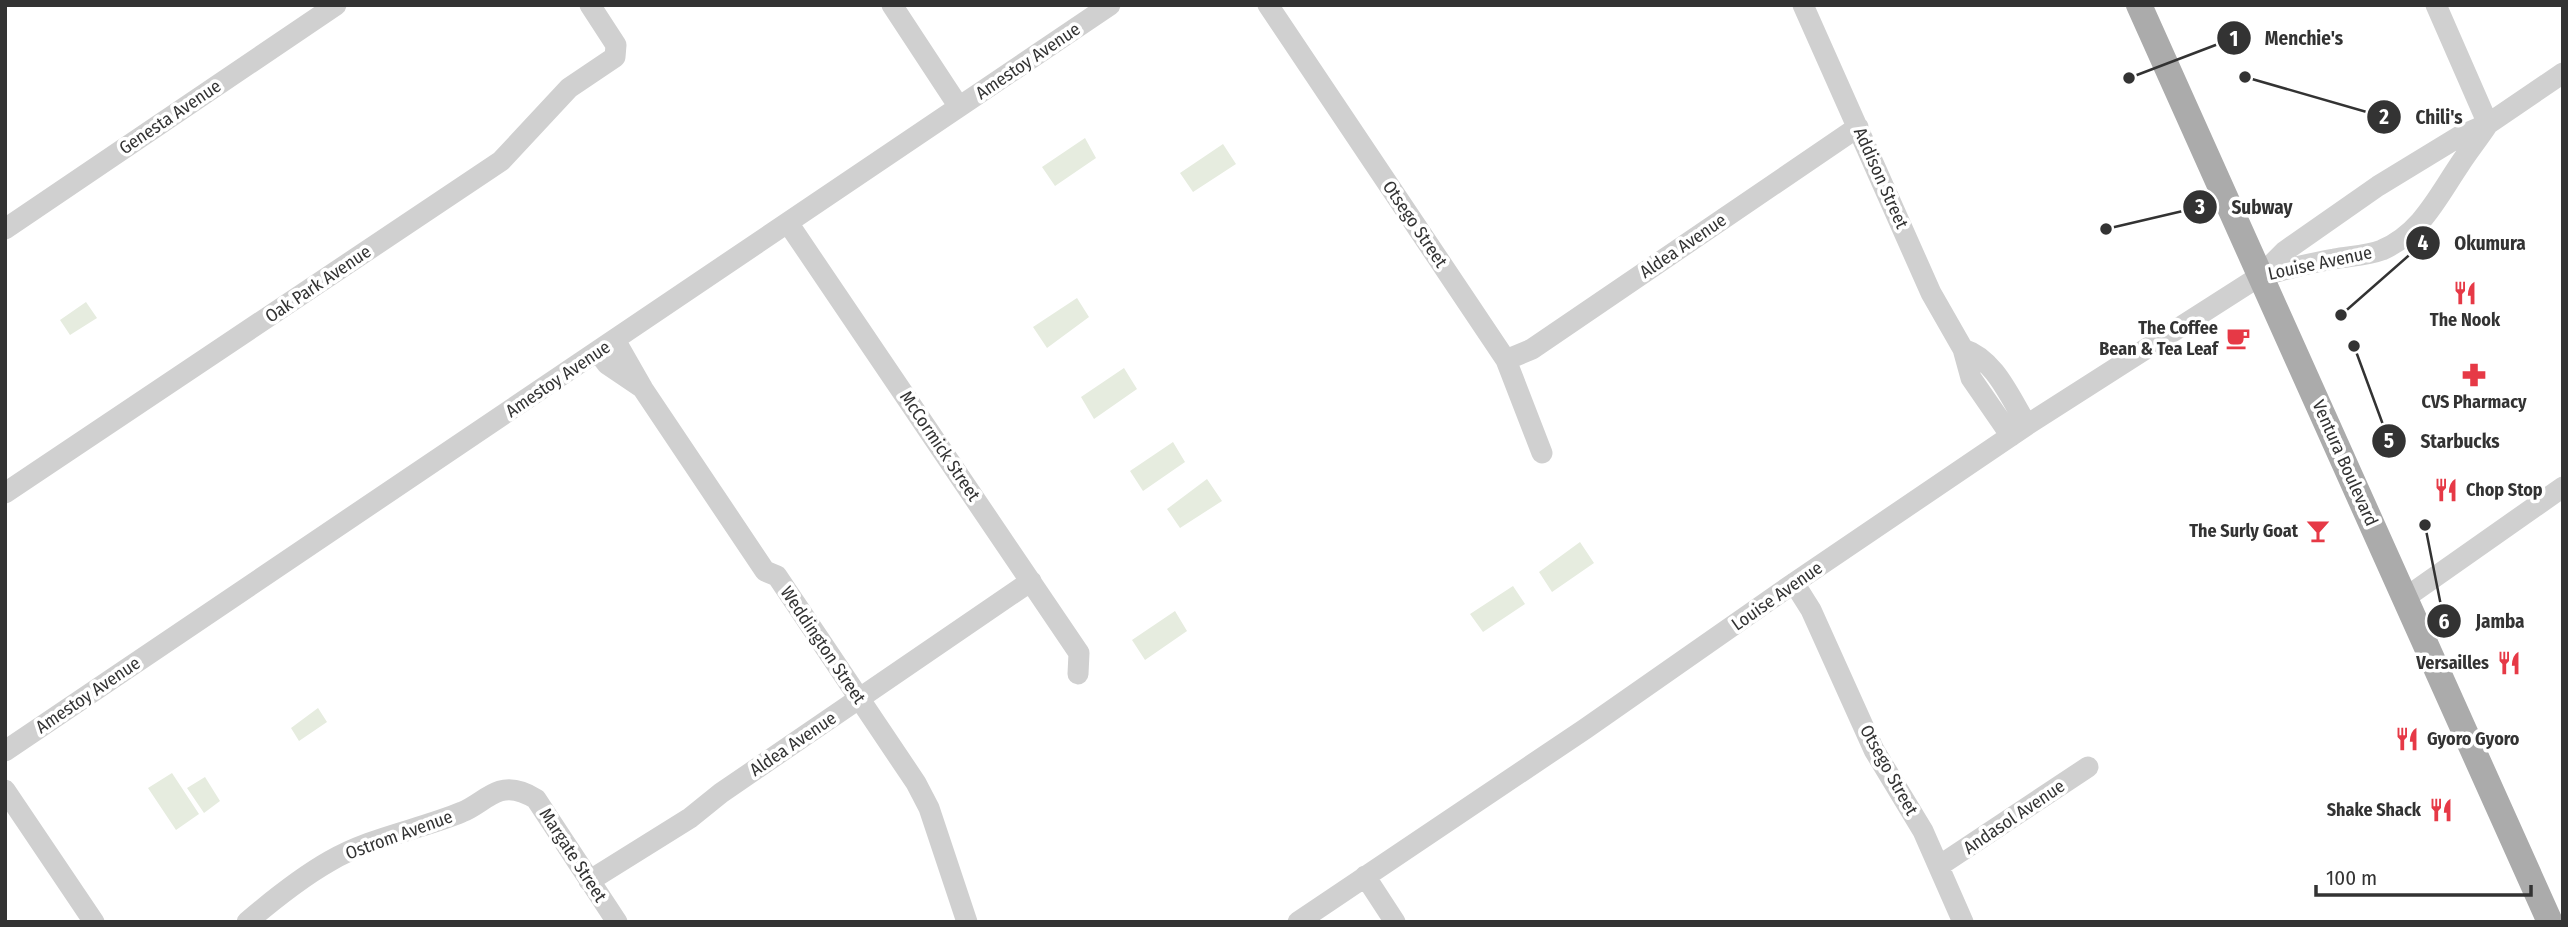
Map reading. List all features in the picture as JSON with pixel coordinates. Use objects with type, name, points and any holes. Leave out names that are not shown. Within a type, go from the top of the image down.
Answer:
[{"type":"main road","name":"Ventura Boulevard","points":[[2139,5],[2550,922]]},
{"type":"street","name":"Genesta Avenue","points":[[5,229],[336,5]]},
{"type":"street","name":"Oak Park Avenue","points":[[5,493],[501,161],[569,89],[615,57],[616,45],[590,5]]},
{"type":"street","points":[[892,5],[959,107]]},
{"type":"street","name":"Amestoy Avenue","points":[[5,751],[1110,5]]},
{"type":"street","name":"Otsego Street","points":[[1268,5],[1506,360],[1542,453]]},
{"type":"street","name":"Addison Street","points":[[1803,5],[1931,293],[1963,349],[1975,353],[1991,369],[2019,430]]},
{"type":"street","points":[[2436,5],[2488,124]]},
{"type":"street","name":"Louise Avenue","points":[[1298,922],[1585,729],[2019,430],[2259,276],[2285,251],[2378,186],[2460,136],[2488,124],[2563,73]]},
{"type":"street","name":"Louise Avenue","points":[[2259,276],[2334,259],[2360,256],[2379,251],[2396,242],[2413,230],[2429,213],[2488,124]]},
{"type":"street","name":"Aldea Avenue","points":[[1506,360],[1532,349],[1858,127]]},
{"type":"street","name":"McCormick Street","points":[[788,223],[1079,653],[1079,674]]},
{"type":"street","name":"Weddington Street","points":[[607,346],[643,388],[765,571],[777,576],[916,783],[929,808],[967,922]]},
{"type":"street","points":[[2405,597],[2563,488]]},
{"type":"street","name":"Aldea Avenue","points":[[589,881],[690,818],[722,793],[1031,581]]},
{"type":"street","name":"Otsego Street","points":[[1794,583],[1811,610],[1874,750],[1913,812],[1963,922]]},
{"type":"street","name":"Andasol Avenue","points":[[1939,866],[2088,767]]},
{"type":"street","points":[[5,790],[94,922]]},
{"type":"street","name":"Ostrom Avenue","points":[[247,922],[290,886],[333,859],[374,841],[466,811],[498,792],[525,792]]},
{"type":"street","name":"Margate Street","points":[[525,792],[536,799],[544,810],[617,922]]},
{"type":"street","points":[[1365,876],[1395,922]]},
{"type":"shaded area","points":[[1085,138],[1096,158],[1055,186],[1042,167]]},
{"type":"shaded area","points":[[1223,144],[1236,164],[1193,192],[1180,173]]},
{"type":"shaded area","points":[[1077,298],[1089,317],[1047,348],[1033,327]]},
{"type":"shaded area","points":[[86,302],[97,318],[70,335],[60,320]]},
{"type":"shaded area","points":[[1124,368],[1137,389],[1094,419],[1081,397]]},
{"type":"shaded area","points":[[1173,442],[1185,462],[1143,491],[1130,471]]},
{"type":"shaded area","points":[[1207,479],[1222,501],[1180,528],[1167,509]]},
{"type":"shaded area","points":[[1580,542],[1594,563],[1552,592],[1539,572]]},
{"type":"shaded area","points":[[1513,586],[1525,604],[1483,632],[1470,614]]},
{"type":"shaded area","points":[[1175,611],[1187,631],[1145,660],[1132,640]]},
{"type":"shaded area","points":[[318,708],[327,722],[299,741],[291,728]]},
{"type":"shaded area","points":[[172,773],[199,814],[176,830],[148,788]]},
{"type":"shaded area","points":[[205,777],[220,801],[204,813],[187,788]]},
{"type":"place","name":"Chili's","points":[[2245,77]]},
{"type":"place","name":"Menchie's","points":[[2129,78]]},
{"type":"place","name":"Subway","points":[[2106,229]]},
{"type":"place","name":"The Nook","points":[[2465,293]]},
{"type":"place","name":"Okumura","points":[[2341,315]]},
{"type":"place","name":"The Coffee Bean & Tea Leaf","points":[[2238,338]]},
{"type":"place","name":"Starbucks","points":[[2354,346]]},
{"type":"place","name":"CVS Pharmacy","points":[[2474,375]]},
{"type":"place","name":"Chop Stop","points":[[2446,490]]},
{"type":"place","name":"Jamba","points":[[2425,525]]},
{"type":"place","name":"The Surly Goat","points":[[2318,531]]},
{"type":"place","name":"Versailles","points":[[2509,663]]},
{"type":"place","name":"Gyoro Gyoro","points":[[2407,739]]},
{"type":"place","name":"Shake Shack","points":[[2441,810]]}]
